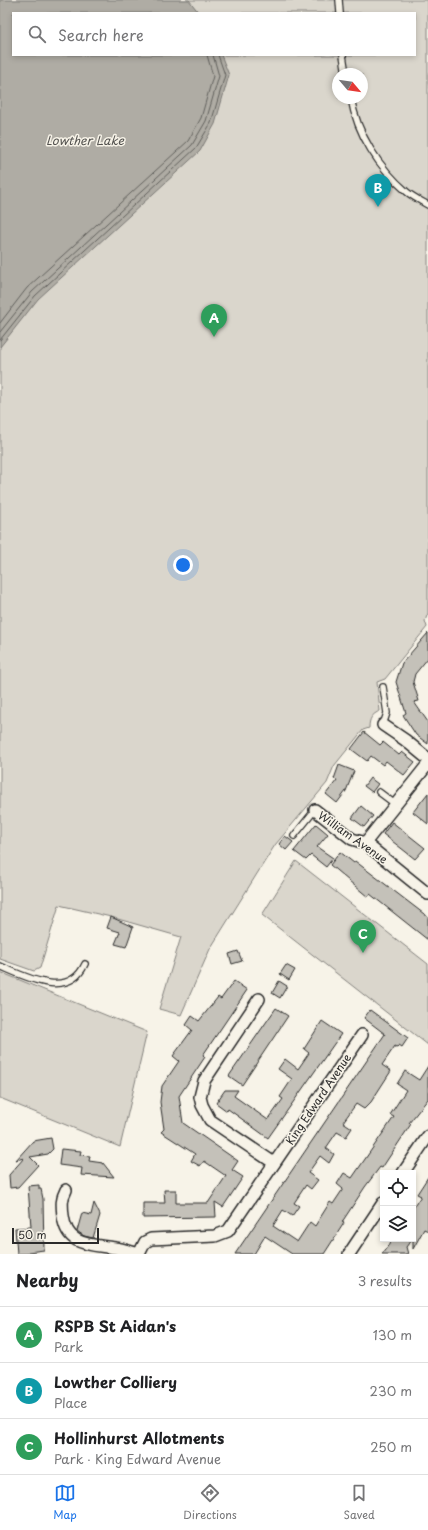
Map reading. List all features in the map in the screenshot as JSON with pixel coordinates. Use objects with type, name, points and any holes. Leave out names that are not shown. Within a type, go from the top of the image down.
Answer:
[{"type":"street","points":[[383,725],[405,740],[428,759]]},
{"type":"street","points":[[365,843],[428,764]]},
{"type":"street","name":"William Avenue","points":[[315,810],[352,839],[365,843],[428,894]]},
{"type":"street","points":[[259,999],[204,1081],[200,1097],[202,1105],[210,1120],[274,1163]]},
{"type":"street","name":"King Edward Avenue","points":[[139,1254],[141,1248],[150,1239],[215,1236],[228,1231],[362,1035]]},
{"type":"street","points":[[405,1170],[428,1136]]},
{"type":"street","points":[[66,1190],[61,1204],[64,1226],[74,1239],[82,1243],[118,1248],[139,1254]]},
{"type":"street","points":[[349,1254],[381,1206]]},
{"type":"lane","points":[[339,0],[340,12]]},
{"type":"lane","points":[[343,56],[345,68]]},
{"type":"lane","points":[[351,104],[370,152],[407,192],[428,205]]},
{"type":"lane","points":[[383,688],[387,713],[383,725]]},
{"type":"lane","points":[[379,792],[396,804]]},
{"type":"lane","points":[[294,836],[315,810]]},
{"type":"lane","points":[[0,966],[37,981],[53,984],[63,983],[80,974],[85,964]]},
{"type":"shaded area","points":[[0,0],[428,0],[428,613],[425,621],[427,627],[385,679],[377,682],[380,711],[373,715],[370,719],[369,728],[363,730],[334,766],[327,783],[275,845],[210,949],[181,1015],[159,1009],[181,937],[111,917],[59,905],[40,968],[34,971],[0,959]]},
{"type":"shaded area","points":[[296,861],[428,964],[428,1045],[262,915]]},
{"type":"shaded area","points":[[0,972],[147,1032],[120,1147],[0,1098]]},
{"type":"water","name":"Lowther Lake","points":[[0,0],[189,0],[198,12],[12,12],[12,56],[221,56],[229,75],[215,124],[200,151],[38,299],[0,347]]},
{"type":"building","points":[[428,633],[428,658],[415,674],[413,682],[419,701],[414,702],[428,722],[428,744],[416,735],[403,715],[406,713],[396,682],[402,663]]},
{"type":"building","points":[[364,732],[380,745],[383,742],[399,755],[402,752],[415,762],[404,775],[386,761],[383,765],[371,756],[367,761],[351,749]]},
{"type":"building","points":[[339,765],[354,771],[346,791],[337,803],[326,794],[337,780],[334,779]]},
{"type":"building","points":[[370,778],[378,784],[372,792],[364,786]]},
{"type":"building","points":[[428,793],[428,824],[413,812]]},
{"type":"building","points":[[361,806],[373,816],[364,827],[352,818]]},
{"type":"building","points":[[392,822],[425,848],[415,859],[383,834]]},
{"type":"building","points":[[316,824],[328,834],[317,847],[333,858],[326,867],[311,855],[306,860],[294,851]]},
{"type":"building","points":[[285,836],[293,842],[286,850],[279,844]]},
{"type":"building","points":[[340,852],[354,863],[355,861],[428,917],[428,940],[370,894],[368,897],[330,865]]},
{"type":"building","points":[[111,917],[133,927],[126,947],[115,944],[120,932],[107,928]]},
{"type":"building","points":[[238,951],[242,961],[232,964],[229,954]]},
{"type":"building","points":[[286,965],[295,970],[289,980],[280,974]]},
{"type":"building","points":[[234,981],[247,990],[203,1055],[205,1057],[179,1096],[183,1123],[238,1161],[232,1170],[243,1177],[223,1207],[215,1202],[216,1217],[143,1218],[143,1203],[165,1203],[164,1190],[176,1190],[176,1203],[208,1203],[226,1176],[204,1161],[200,1166],[191,1161],[195,1154],[161,1132],[164,1129],[160,1102],[162,1086],[179,1061],[173,1056],[192,1030],[186,1025],[192,1016],[199,1021],[218,997],[221,999]]},
{"type":"building","points":[[279,981],[287,986],[280,998],[272,993]]},
{"type":"building","points":[[276,1008],[288,1016],[242,1085],[229,1076]]},
{"type":"building","points":[[370,1010],[408,1038],[402,1047],[399,1045],[397,1047],[395,1046],[382,1065],[391,1071],[371,1102],[364,1109],[356,1104],[343,1122],[352,1128],[346,1137],[337,1132],[326,1148],[334,1154],[329,1163],[320,1156],[308,1173],[318,1180],[311,1189],[306,1185],[294,1203],[299,1206],[292,1216],[283,1210],[273,1226],[297,1242],[310,1222],[315,1226],[330,1202],[333,1204],[343,1189],[337,1184],[344,1173],[352,1178],[394,1117],[390,1115],[406,1090],[397,1084],[405,1071],[419,1080],[428,1066],[428,1099],[409,1123],[411,1124],[382,1168],[380,1167],[365,1187],[342,1222],[344,1223],[324,1254],[292,1254],[265,1236],[254,1254],[235,1254],[385,1034],[364,1018]]},
{"type":"building","points":[[322,1021],[341,1034],[268,1138],[228,1109],[227,1111],[216,1103],[225,1090],[238,1090],[234,1096],[268,1120],[283,1099],[280,1097],[292,1079],[278,1069],[285,1059],[298,1069],[309,1053],[304,1049]]},
{"type":"building","points":[[51,1138],[53,1149],[48,1154],[30,1157],[38,1165],[18,1187],[10,1188],[9,1175],[24,1158],[16,1160],[33,1141]]},
{"type":"building","points":[[61,1149],[81,1151],[80,1155],[90,1156],[89,1161],[103,1163],[114,1177],[81,1175],[82,1168],[59,1165]]},
{"type":"building","points":[[428,1177],[428,1231],[424,1229],[413,1249],[413,1242],[416,1242],[416,1204],[421,1196],[417,1194]]},
{"type":"building","points":[[39,1185],[43,1199],[44,1250],[28,1252],[28,1254],[17,1254],[15,1228],[31,1227],[28,1186]]},
{"type":"building","points":[[94,1203],[100,1215],[93,1238],[84,1236],[77,1231],[82,1213],[91,1215]]},
{"type":"building","points":[[391,1242],[410,1242],[406,1247],[408,1254],[382,1254]]},
{"type":"place","name":"Lowther Colliery","points":[[378,207]]},
{"type":"place","name":"RSPB St Aidan's","points":[[214,337]]},
{"type":"place","name":"Hollinhurst Allotments","points":[[363,953]]}]
